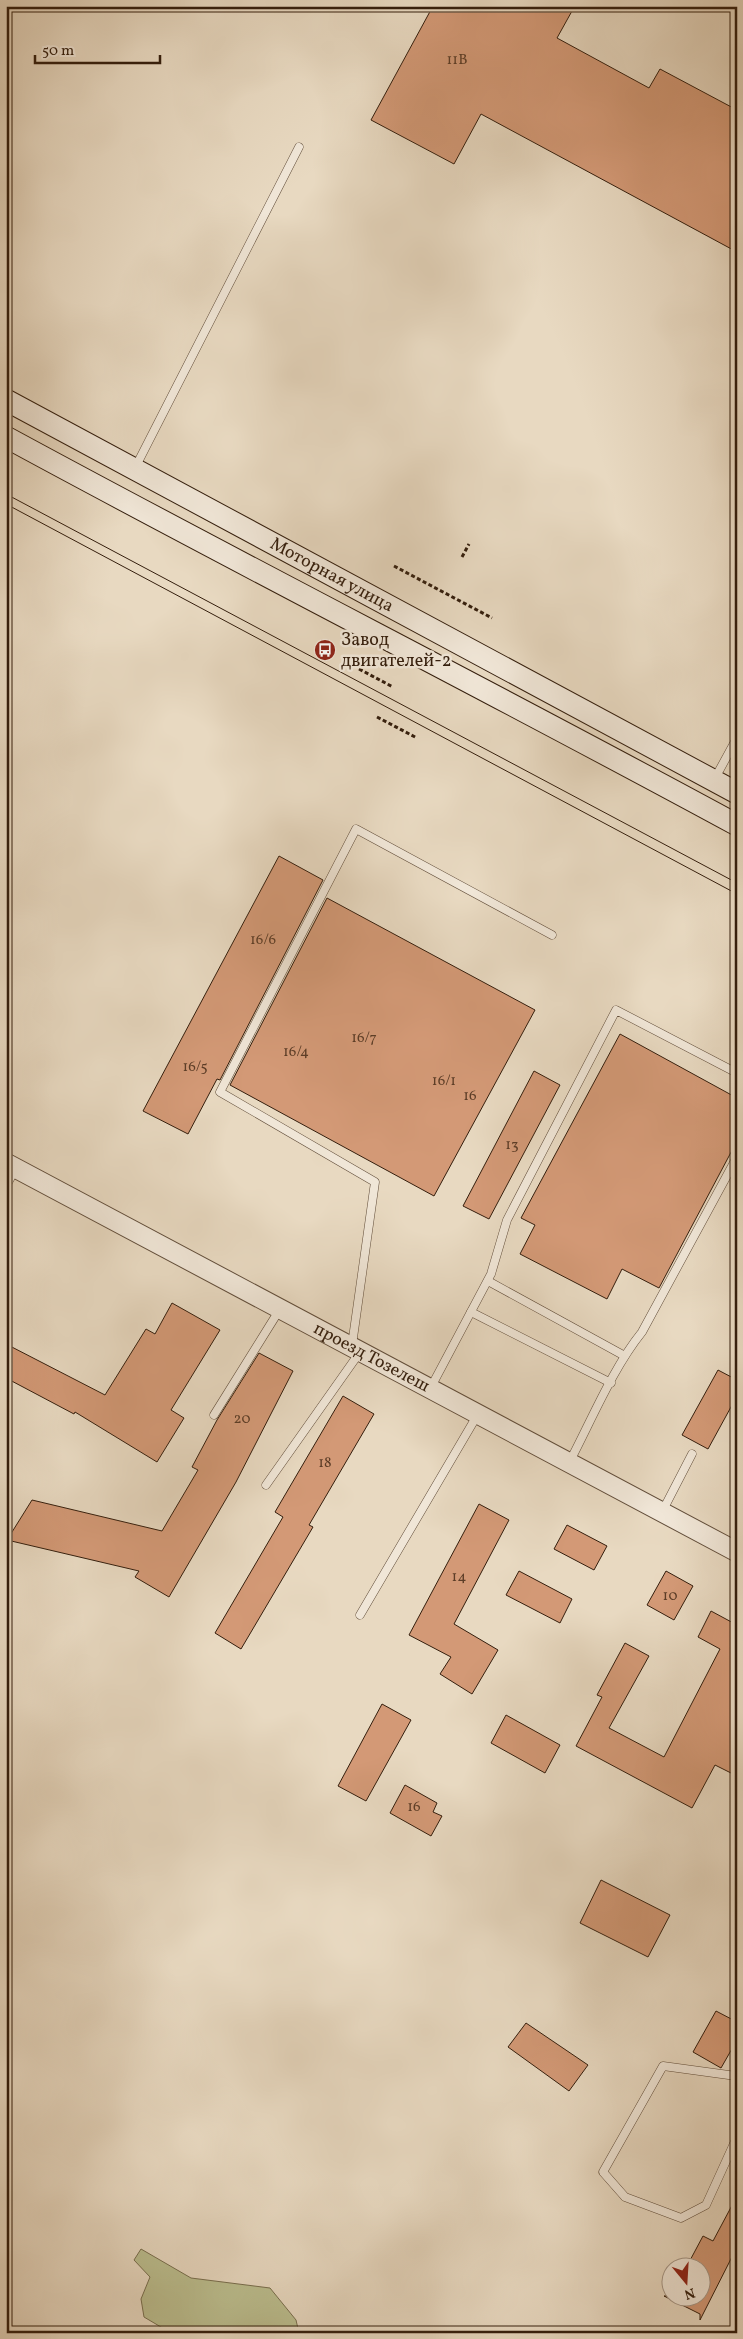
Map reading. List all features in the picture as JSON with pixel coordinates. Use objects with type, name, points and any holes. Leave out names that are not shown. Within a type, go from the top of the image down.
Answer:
[{"type":"main road","name":"Моторная улица","points":[[6,400],[737,794]]},
{"type":"main road","name":"Моторная улица","points":[[6,437],[181,532],[523,709],[737,825]]},
{"type":"street","name":"проезд Тозелеш","points":[[11,1166],[737,1552]]},
{"type":"lane","points":[[135,468],[299,147]]},
{"type":"lane","points":[[238,268],[246,272]]},
{"type":"lane","points":[[210,322],[219,326]]},
{"type":"lane","points":[[714,782],[737,738]]},
{"type":"lane","points":[[266,1485],[356,1349],[375,1182],[220,1092],[356,829],[552,934]]},
{"type":"lane","points":[[430,1389],[488,1281],[507,1220],[616,1010],[737,1072]]},
{"type":"lane","points":[[569,1463],[611,1383],[623,1355],[642,1332],[737,1157]]},
{"type":"lane","points":[[6,1186],[11,1166]]},
{"type":"lane","points":[[488,1281],[623,1355]]},
{"type":"lane","points":[[214,1415],[280,1309]]},
{"type":"lane","points":[[471,1312],[611,1383]]},
{"type":"lane","points":[[360,1615],[478,1414]]},
{"type":"lane","points":[[662,1512],[692,1454]]},
{"type":"lane","points":[[736,2078],[663,2066],[603,2172],[625,2197],[682,2218],[706,2205],[737,2137]]},
{"type":"path","points":[[462,558],[469,544]]},
{"type":"path","points":[[394,566],[492,618]]},
{"type":"path","points":[[359,669],[393,687]]},
{"type":"path","points":[[377,717],[417,738]]},
{"type":"green space","points":[[141,2249],[191,2278],[270,2288],[296,2320],[299,2333],[171,2333],[144,2317],[141,2299],[150,2277],[134,2260]]},
{"type":"building","points":[[433,6],[563,6],[572,11],[557,38],[649,88],[660,69],[737,110],[737,252],[481,114],[454,164],[371,120]]},
{"type":"building","points":[[279,856],[323,880],[220,1080],[217,1079],[188,1134],[143,1111]]},
{"type":"building","points":[[327,898],[535,1010],[434,1196],[230,1085]]},
{"type":"building","points":[[620,1034],[737,1098],[737,1141],[659,1288],[622,1269],[607,1299],[520,1254],[535,1225],[521,1218]]},
{"type":"building","points":[[534,1071],[560,1085],[489,1219],[463,1206]]},
{"type":"building","points":[[172,1303],[220,1330],[171,1410],[184,1418],[157,1462],[75,1412],[74,1414],[6,1378],[6,1344],[105,1395],[146,1329],[155,1334]]},
{"type":"building","points":[[259,1353],[293,1371],[236,1482],[169,1597],[135,1577],[139,1571],[7,1540],[32,1500],[162,1531],[198,1470],[192,1467],[217,1420]]},
{"type":"building","points":[[718,1370],[737,1380],[737,1396],[708,1449],[682,1435]]},
{"type":"building","points":[[343,1396],[374,1414],[309,1525],[313,1527],[241,1649],[215,1633],[283,1517],[275,1512]]},
{"type":"building","points":[[479,1504],[509,1520],[454,1624],[498,1650],[472,1694],[440,1674],[451,1657],[409,1635]]},
{"type":"building","points":[[567,1525],[607,1546],[594,1570],[554,1549]]},
{"type":"building","points":[[519,1571],[572,1599],[560,1623],[506,1595]]},
{"type":"building","points":[[666,1571],[693,1586],[674,1620],[647,1605]]},
{"type":"building","points":[[711,1611],[737,1625],[737,1776],[715,1765],[692,1808],[576,1746],[602,1697],[597,1695],[625,1643],[649,1656],[609,1728],[664,1757],[720,1649],[698,1637]]},
{"type":"building","points":[[382,1704],[411,1720],[366,1801],[338,1786]]},
{"type":"building","points":[[506,1715],[560,1745],[545,1773],[491,1743]]},
{"type":"building","points":[[405,1785],[437,1803],[433,1812],[442,1816],[431,1836],[390,1813]]},
{"type":"building","points":[[601,1880],[670,1915],[648,1957],[580,1923]]},
{"type":"building","points":[[716,2011],[737,2022],[737,2040],[721,2068],[693,2052]]},
{"type":"building","points":[[526,2023],[588,2065],[569,2091],[508,2047]]},
{"type":"building","points":[[737,2196],[737,2247],[710,2300],[710,2256],[692,2256],[703,2236],[713,2241]]},
{"type":"building","points":[[684,2306],[707,2306],[700,2320],[700,2314]]},
{"type":"tram line","points":[[6,494],[737,883]]},
{"type":"tram line","points":[[6,504],[737,894]]},
{"type":"place","name":"Завод двигателей-2","points":[[325,650]]}]
